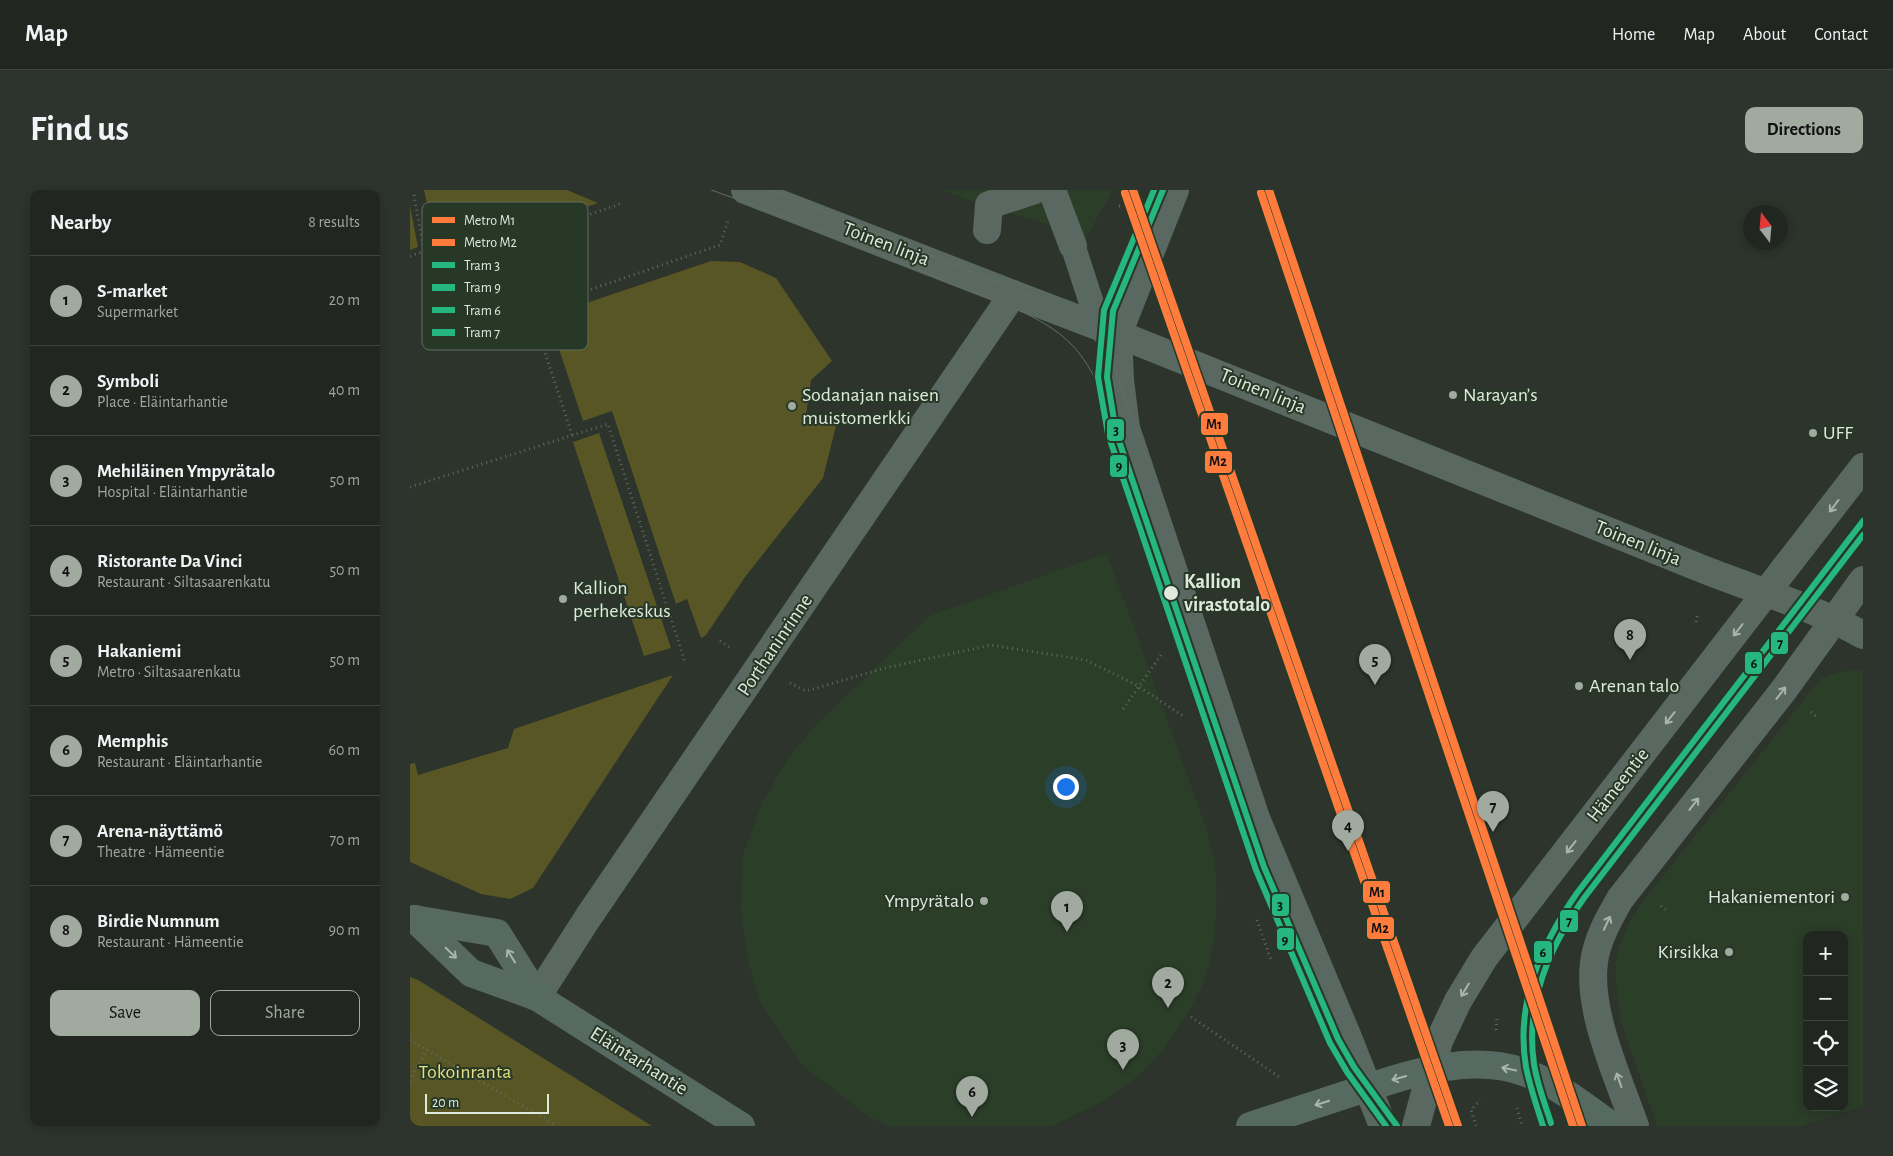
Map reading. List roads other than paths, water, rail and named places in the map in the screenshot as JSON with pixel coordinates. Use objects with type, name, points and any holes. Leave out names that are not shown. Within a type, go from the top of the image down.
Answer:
[{"type":"main road","name":"Eläintarhantie","points":[[413,918],[471,973],[537,997],[741,1126]]},
{"type":"main road","name":"Eläintarhantie","points":[[413,918],[497,933],[537,997]]},
{"type":"main road","points":[[1250,1126],[1430,1069],[1469,1064],[1523,1072],[1561,1089],[1612,1126]]},
{"type":"street","name":"Toinen linja","points":[[745,190],[1108,330],[1696,567],[1768,592],[1835,619],[1863,635]]},
{"type":"street","points":[[987,230],[990,205],[1035,190]]},
{"type":"street","points":[[1052,190],[1073,246]]},
{"type":"street","points":[[1175,190],[1108,330],[1120,380],[1126,428],[1256,818],[1383,1126]]},
{"type":"street","name":"Porthaninrinne","points":[[537,997],[589,916],[1013,294]]},
{"type":"street","name":"Hämeentie","points":[[1416,1126],[1430,1069],[1451,1016],[1484,958],[1863,467]]},
{"type":"street","points":[[1635,1126],[1598,1014],[1594,989],[1596,949],[1607,921],[1620,899],[1783,691],[1863,580]]},
{"type":"lane","points":[[1073,246],[1108,330]]},
{"type":"tram line","points":[[711,190],[773,212],[1016,309],[1046,325],[1072,345],[1087,364],[1108,409],[1116,432]]},
{"type":"tram line","points":[[771,190],[1033,297],[1077,321],[1104,350],[1116,372],[1148,462]]},
{"type":"tram line","name":"9","points":[[1154,190],[1104,310],[1098,377],[1108,434],[1256,870],[1330,1043],[1347,1072],[1386,1126]]},
{"type":"tram line","name":"3","points":[[1163,190],[1113,311],[1107,377],[1116,432],[1264,867],[1338,1039],[1354,1067],[1397,1126]]},
{"type":"tram line","name":"6","points":[[1543,1126],[1526,1067],[1524,1020],[1534,975],[1552,933],[1577,893],[1863,521]]},
{"type":"tram line","name":"7","points":[[1551,1123],[1534,1064],[1533,1019],[1542,976],[1560,936],[1584,898],[1863,535]]},
{"type":"metro line","name":"M1","points":[[1133,190],[1458,1126]]},
{"type":"metro line","name":"M1","points":[[1269,190],[1582,1126]]},
{"type":"metro line","name":"M2","points":[[1125,193],[1449,1126]]},
{"type":"metro line","name":"M2","points":[[1261,193],[1573,1126]]},
{"type":"place","name":"Narayan’s","points":[[1453,395]]},
{"type":"place","name":"Sodanajan naisen muistomerkki","points":[[792,406]]},
{"type":"place","name":"UFF","points":[[1813,433]]},
{"type":"place","name":"Kallion virastotalo","points":[[1171,593]]},
{"type":"place","name":"Kallion perhekeskus","points":[[563,599]]},
{"type":"place","name":"Birdie Numnum","points":[[1630,660]]},
{"type":"place","name":"Hakaniemi","points":[[1375,685]]},
{"type":"place","name":"Arenan talo","points":[[1579,686]]},
{"type":"place","name":"Arena-näyttämö","points":[[1493,832]]},
{"type":"place","name":"Ristorante Da Vinci","points":[[1348,851]]},
{"type":"place","name":"Hakaniementori","points":[[1845,897]]},
{"type":"place","name":"Ympyrätalo","points":[[984,901]]},
{"type":"place","name":"S-market","points":[[1067,932]]},
{"type":"place","name":"Kirsikka","points":[[1729,952]]},
{"type":"place","name":"Symboli","points":[[1168,1008]]},
{"type":"place","name":"Mehiläinen Ympyrätalo","points":[[1123,1070]]},
{"type":"place","name":"Memphis","points":[[972,1117]]},
{"type":"park label","name":"Tokoinranta","points":[[465,1072]]}]
